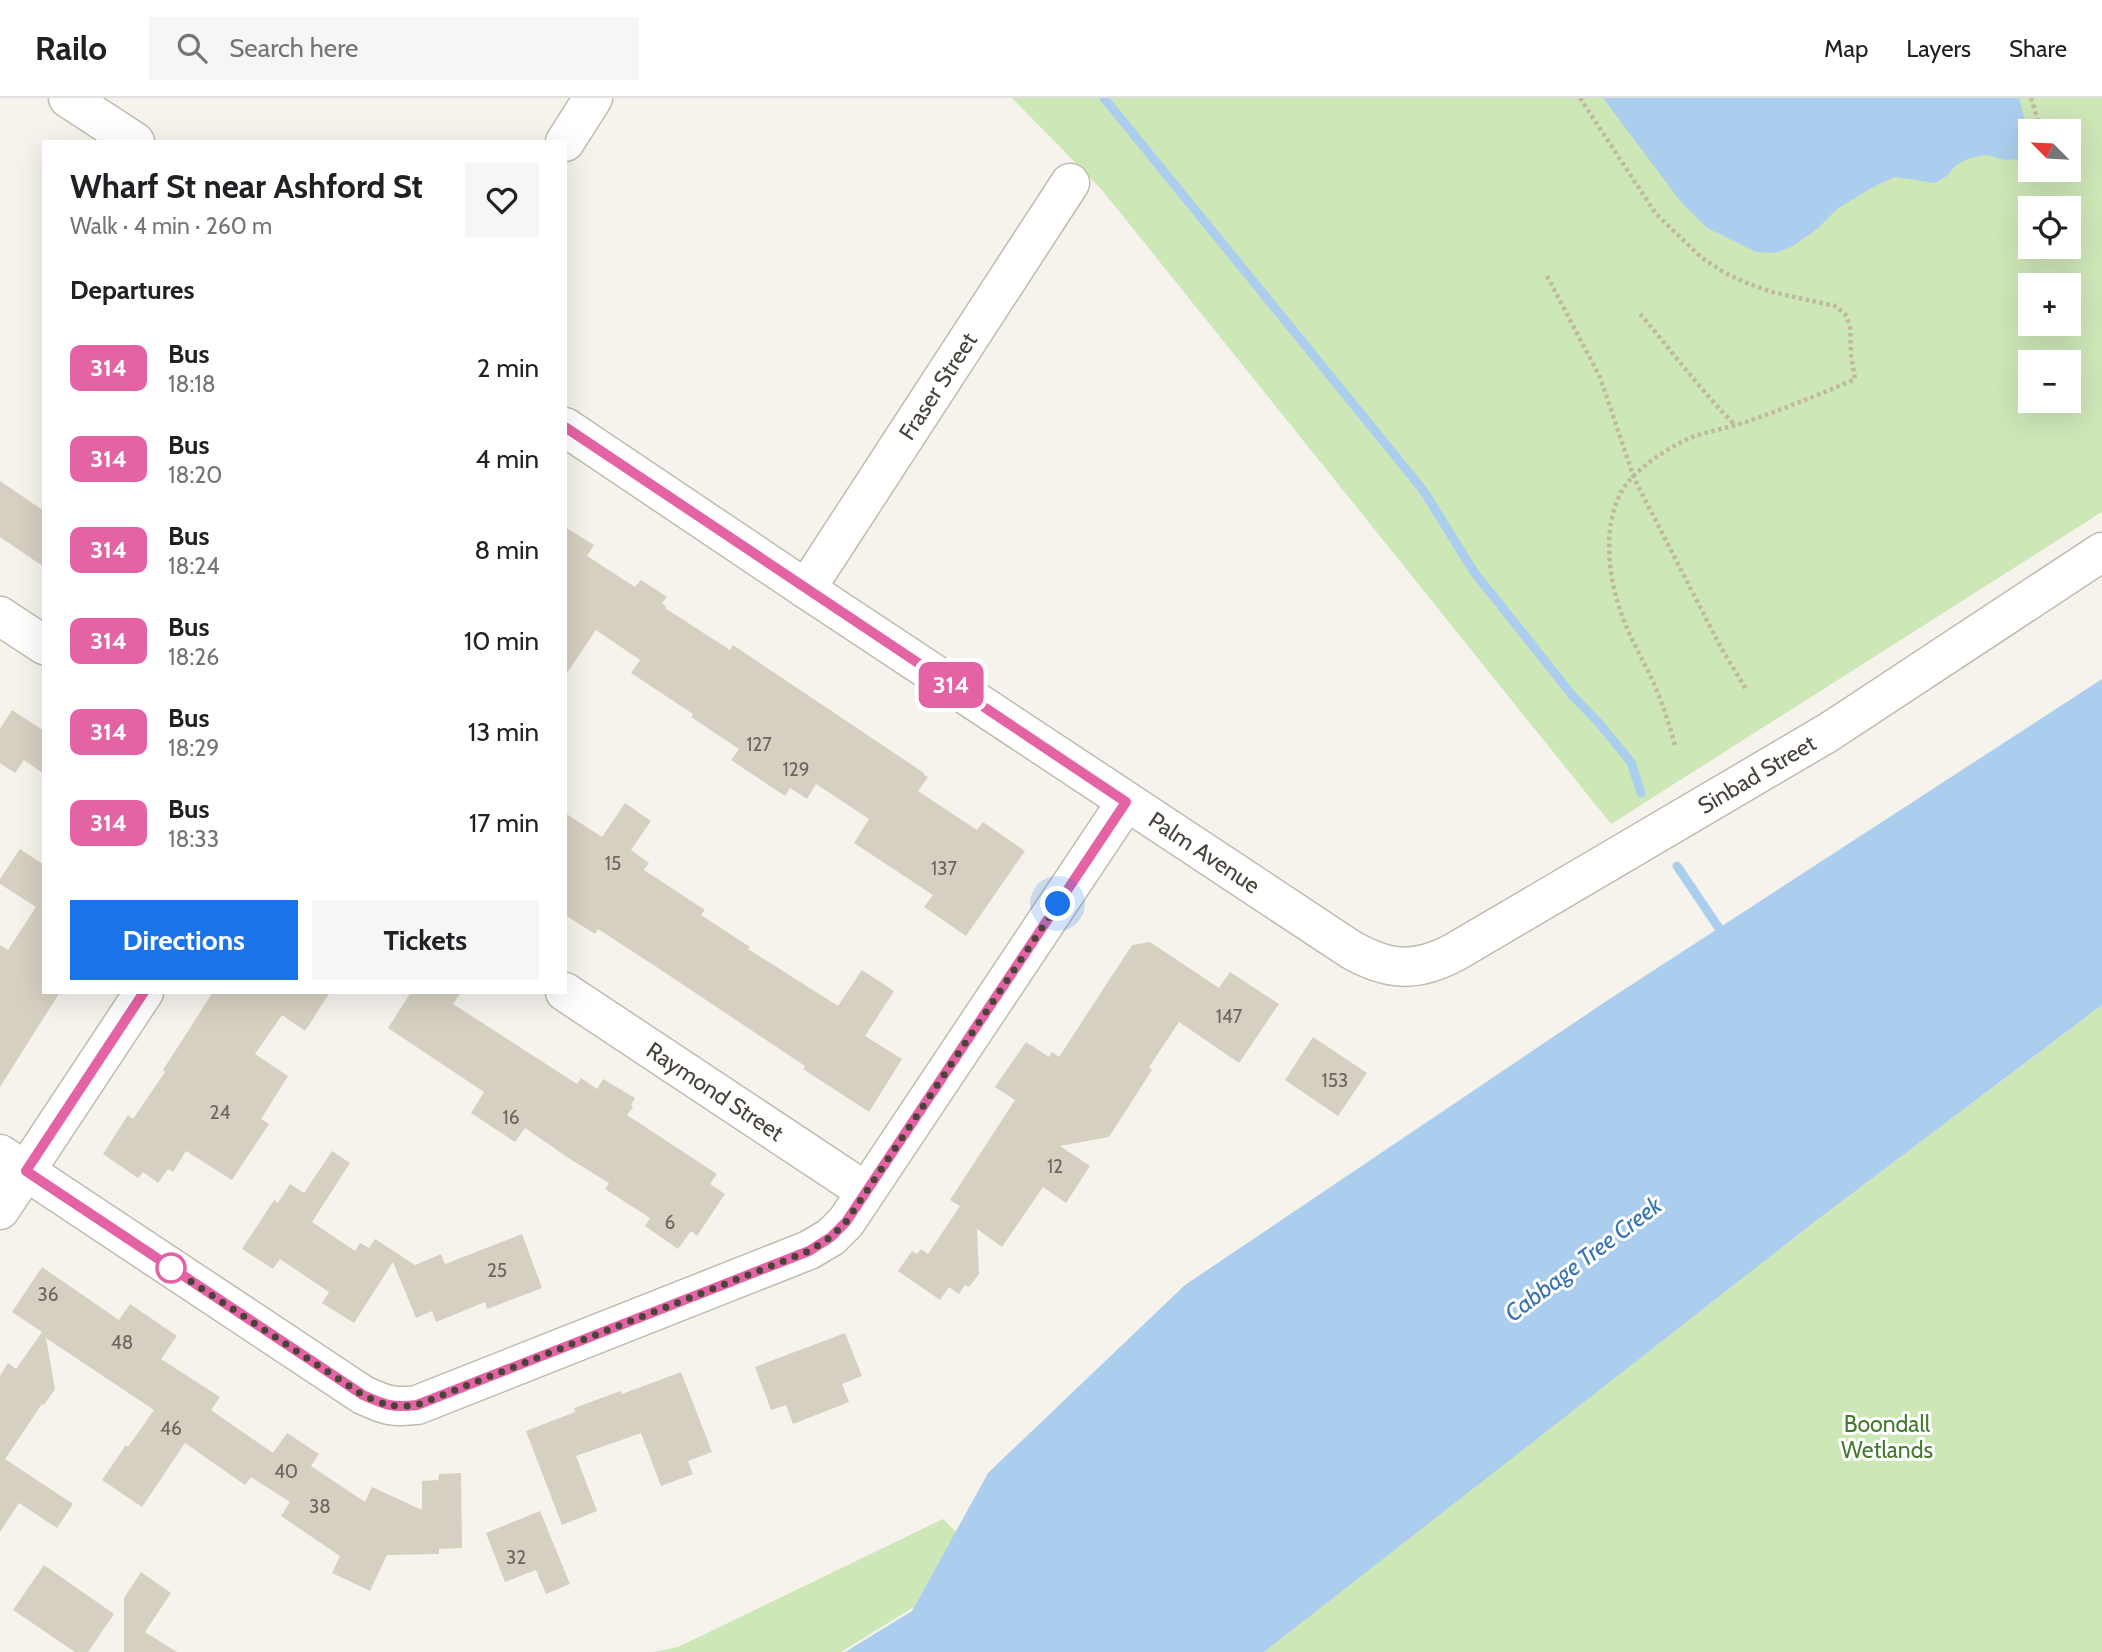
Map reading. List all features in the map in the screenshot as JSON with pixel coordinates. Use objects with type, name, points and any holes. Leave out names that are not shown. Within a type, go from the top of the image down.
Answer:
[{"type":"street","points":[[68,98],[132,140]]},
{"type":"street","points":[[566,140],[593,98]]},
{"type":"street","name":"Fraser Street","points":[[806,589],[1070,183]]},
{"type":"street","name":"Palm Avenue","points":[[567,428],[1350,949],[1381,964],[1395,967]]},
{"type":"street","name":"Sinbad Street","points":[[1395,967],[1422,965],[1455,952],[1829,732],[2102,552]]},
{"type":"street","points":[[0,615],[42,644]]},
{"type":"street","points":[[13,1163],[363,1395],[398,1407],[417,1405],[809,1251],[831,1237],[846,1222],[1126,802]]},
{"type":"street","name":"Raymond Street","points":[[567,993],[865,1191]]},
{"type":"street","points":[[0,1210],[13,1163],[142,994]]},
{"type":"path","points":[[1580,98],[1656,214],[1702,258],[1747,283],[1772,292],[1835,306],[1845,314],[1850,325],[1855,379],[1809,400],[1736,426],[1693,437],[1670,447],[1650,461],[1622,491],[1613,513],[1609,543],[1613,579],[1620,611],[1664,709],[1675,745]]},
{"type":"path","points":[[2031,98],[2037,119]]},
{"type":"path","points":[[1547,276],[1600,377],[1634,478],[1719,645],[1746,689]]},
{"type":"path","points":[[1640,314],[1736,426]]},
{"type":"green space","points":[[1012,98],[2102,98],[2102,512],[1611,824],[1102,190]]},
{"type":"green space","name":"Boondall Wetlands","points":[[2102,1005],[2102,1652],[1257,1652],[1817,1220]]},
{"type":"green space","points":[[943,1519],[956,1532],[914,1607],[841,1652],[653,1652],[678,1647]]},
{"type":"water","points":[[1603,98],[2019,98],[2025,119],[2018,119],[2018,159],[2005,160],[1987,155],[1970,158],[1956,165],[1947,176],[1935,183],[1895,177],[1837,209],[1816,230],[1791,247],[1775,253],[1756,252],[1707,228],[1681,202]]},
{"type":"water","name":"Cabbage Tree Creek","points":[[2102,679],[2102,1005],[1817,1220],[1264,1652],[845,1652],[912,1611],[988,1473],[1185,1285],[1605,1002]]},
{"type":"building","points":[[0,481],[42,510],[42,566],[0,537]]},
{"type":"building","points":[[567,528],[594,545],[587,556],[635,587],[641,580],[667,597],[662,603],[665,608],[730,650],[733,645],[924,773],[928,777],[918,791],[977,830],[983,822],[1025,851],[966,936],[924,907],[933,895],[854,843],[869,819],[816,784],[807,799],[790,788],[785,796],[731,760],[739,749],[691,717],[693,714],[631,673],[640,660],[596,630],[567,673]]},
{"type":"building","points":[[12,710],[42,730],[42,773],[24,760],[15,773],[0,763],[0,729]]},
{"type":"building","points":[[625,803],[651,821],[631,850],[649,863],[644,870],[705,910],[701,915],[750,947],[748,949],[838,1006],[862,970],[894,991],[865,1036],[902,1059],[869,1112],[803,1069],[805,1066],[598,929],[595,934],[567,916],[567,814],[602,837]]},
{"type":"building","points":[[20,849],[42,864],[42,994],[59,994],[0,1087],[0,945],[8,950],[36,907],[0,884],[0,879]]},
{"type":"building","points":[[1150,942],[1219,988],[1230,972],[1279,1004],[1239,1063],[1179,1022],[1149,1067],[1152,1070],[1109,1137],[1060,1146],[1090,1166],[1066,1203],[1043,1187],[1002,1247],[977,1229],[979,1274],[969,1287],[965,1285],[959,1294],[949,1287],[940,1300],[898,1271],[912,1251],[917,1254],[921,1249],[928,1254],[960,1206],[950,1200],[1015,1100],[995,1087],[1026,1042],[1049,1057],[1052,1052],[1059,1057],[1132,945]]},
{"type":"building","points":[[212,994],[329,994],[305,1031],[282,1015],[255,1054],[288,1076],[261,1119],[269,1124],[232,1180],[186,1151],[173,1172],[168,1169],[158,1183],[143,1172],[138,1178],[103,1154],[128,1115],[133,1119],[165,1072],[163,1070]]},
{"type":"building","points":[[410,994],[460,994],[453,1004],[577,1084],[581,1078],[597,1089],[603,1079],[635,1098],[627,1115],[717,1174],[710,1184],[725,1194],[697,1236],[691,1231],[678,1249],[645,1226],[650,1218],[605,1189],[609,1183],[525,1128],[515,1142],[471,1113],[484,1092],[388,1028]]},
{"type":"building","points":[[1313,1037],[1367,1073],[1338,1116],[1285,1080]]},
{"type":"building","points":[[332,1151],[350,1163],[312,1222],[355,1251],[360,1243],[369,1248],[375,1239],[415,1265],[441,1254],[445,1264],[522,1234],[542,1288],[487,1309],[485,1302],[436,1322],[432,1311],[416,1318],[393,1262],[354,1323],[322,1303],[329,1292],[280,1259],[273,1269],[242,1249],[274,1200],[278,1203],[290,1184],[304,1193]]},
{"type":"building","points":[[42,1267],[119,1320],[130,1304],[177,1336],[161,1359],[220,1397],[211,1410],[273,1453],[287,1433],[319,1454],[311,1466],[365,1502],[372,1487],[422,1510],[422,1481],[438,1480],[439,1474],[461,1473],[462,1548],[439,1549],[439,1554],[387,1555],[370,1591],[332,1573],[340,1556],[281,1516],[290,1502],[251,1477],[245,1485],[185,1443],[142,1507],[102,1480],[154,1410],[46,1338],[55,1389],[5,1459],[73,1504],[57,1528],[19,1503],[0,1532],[0,1376],[8,1363],[16,1369],[42,1332],[12,1312]]},
{"type":"building","points":[[845,1333],[862,1376],[842,1384],[849,1402],[793,1424],[786,1405],[771,1410],[755,1367]]},
{"type":"building","points":[[681,1372],[712,1452],[688,1461],[693,1474],[661,1486],[641,1433],[576,1456],[597,1511],[562,1525],[526,1431],[575,1412],[574,1408]]},
{"type":"building","points":[[540,1511],[570,1584],[546,1594],[536,1570],[505,1582],[486,1533]]},
{"type":"building","points":[[44,1565],[114,1614],[88,1652],[75,1652],[13,1610]]},
{"type":"building","points":[[141,1572],[171,1593],[145,1632],[177,1652],[124,1652],[124,1598]]},
{"type":"waterway","points":[[1104,98],[1423,490],[1474,572],[1572,695],[1631,762],[1641,793]]},
{"type":"waterway","points":[[1677,866],[1725,937]]},
{"type":"bus line","name":"314","points":[[143,994],[26,1171],[363,1395],[381,1403],[398,1407],[417,1405],[809,1251],[831,1237],[846,1222],[1126,802],[567,428]]},
{"type":"route","points":[[171,1268],[160,1261],[363,1395],[398,1407],[417,1405],[809,1251],[831,1237],[846,1222],[1058,904]]}]
